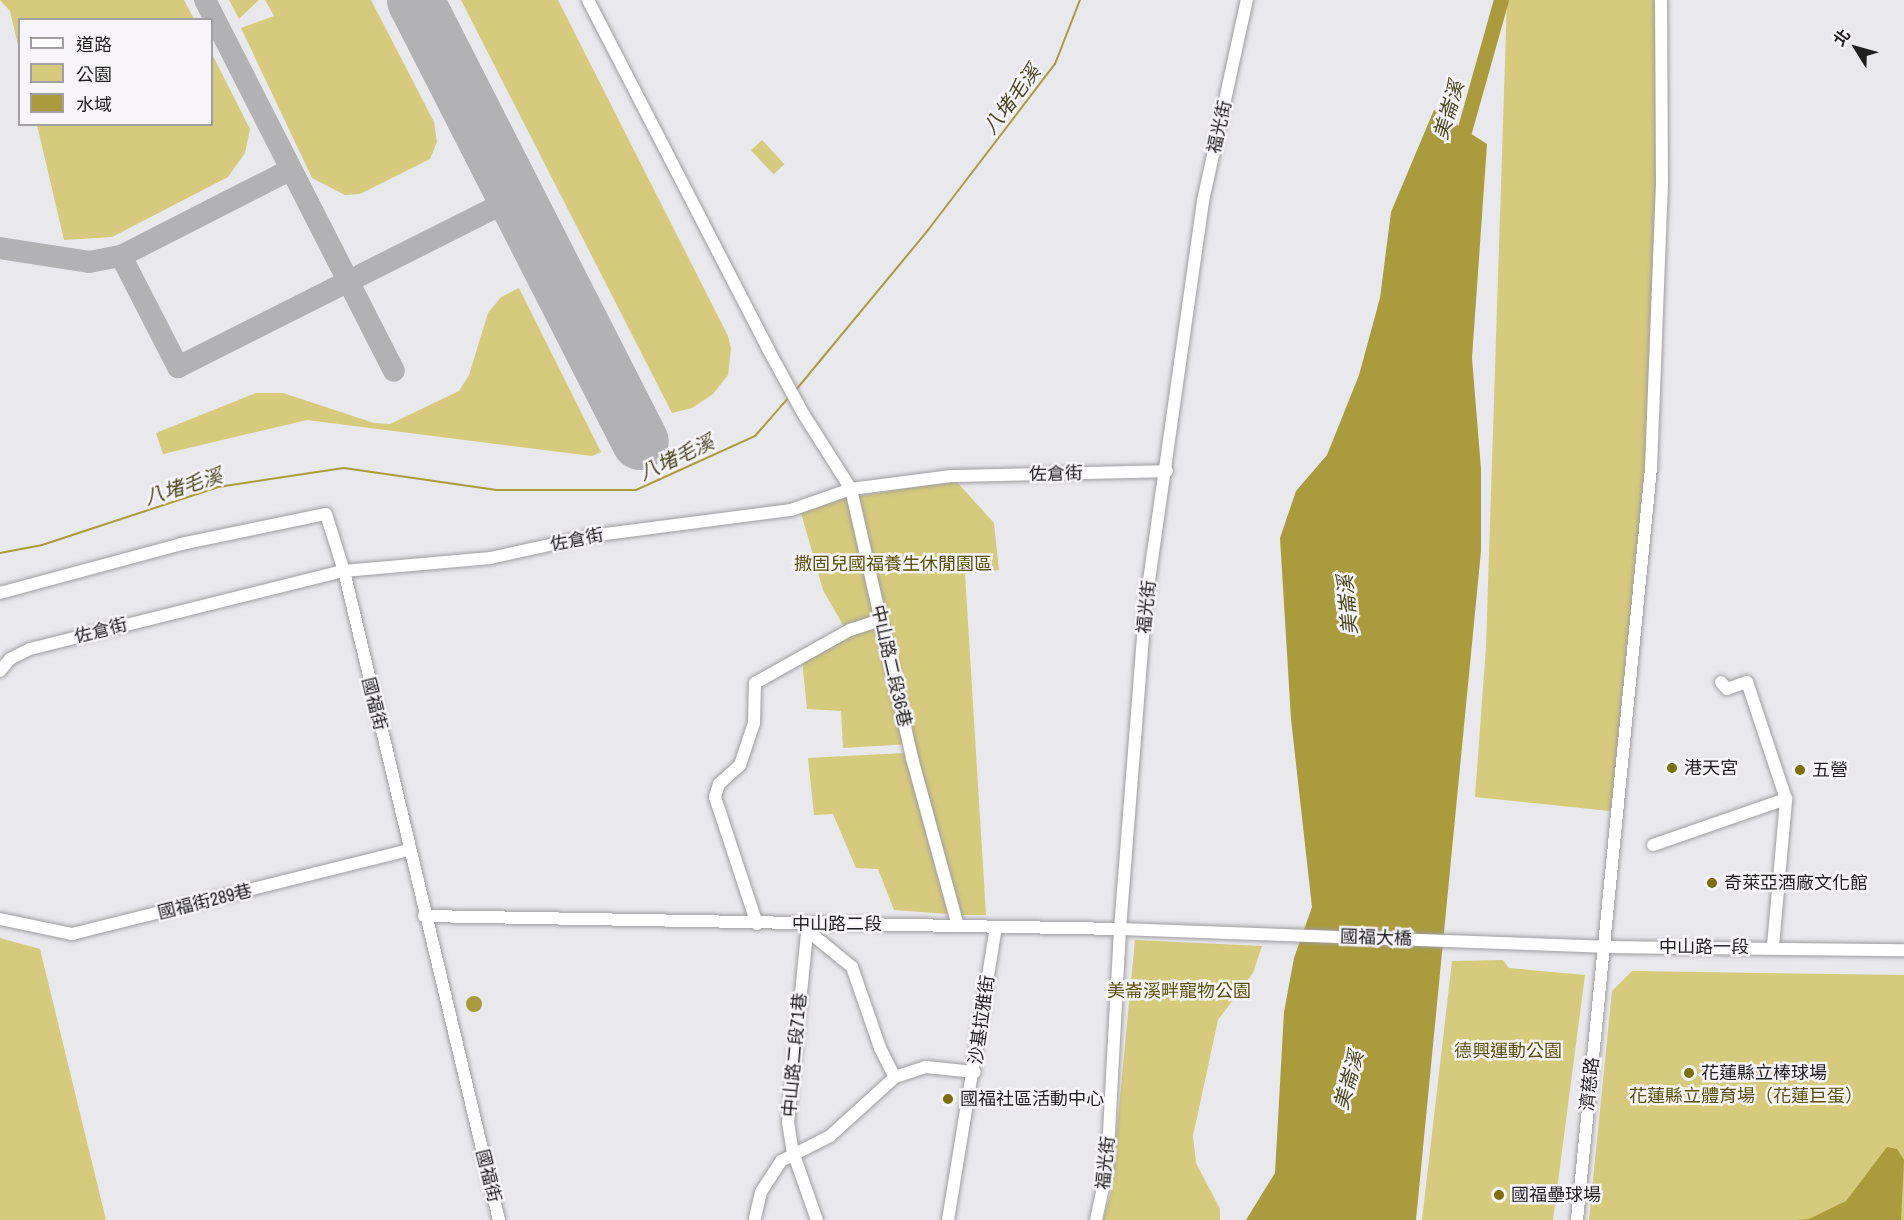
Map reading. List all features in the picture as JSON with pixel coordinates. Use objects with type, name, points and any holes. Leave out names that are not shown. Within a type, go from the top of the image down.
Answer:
[{"type":"street","name":"中山路二段36巷","points":[[588,0],[804,415],[851,489],[957,926]]},
{"type":"street","name":"福光街","points":[[1096,1220],[1107,1169],[1120,929],[1146,602],[1167,471],[1178,360],[1203,201],[1247,0]]},
{"type":"street","name":"濟慈路","points":[[1577,1220],[1651,468],[1661,242],[1661,0]]},
{"type":"street","name":"佐倉街","points":[[0,671],[10,659],[30,649],[344,571],[490,558],[590,536],[791,510],[851,489],[951,476],[1167,471]]},
{"type":"street","name":"國福街","points":[[0,593],[181,544],[326,514],[344,571],[408,850],[499,1220]]},
{"type":"street","points":[[757,924],[715,797],[719,784],[740,765],[754,723],[755,683],[800,660],[850,630],[881,620]]},
{"type":"street","points":[[1721,682],[1727,688],[1747,682],[1786,799],[1773,946]]},
{"type":"street","points":[[1653,845],[1786,799]]},
{"type":"street","name":"國福街289巷","points":[[0,918],[72,934],[408,850]]},
{"type":"street","name":"中山路二段","points":[[424,915],[808,927],[957,926],[1249,934]]},
{"type":"street","points":[[808,927],[852,967],[880,1048],[895,1077]]},
{"type":"street","name":"中山路二段71巷","points":[[808,927],[788,1122],[793,1152],[817,1220]]},
{"type":"street","name":"沙基拉雅街","points":[[948,1220],[975,1072],[996,927]]},
{"type":"street","name":"國福大橋","points":[[1249,934],[1504,943]]},
{"type":"street","name":"中山路一段","points":[[1504,943],[1604,947],[1773,946],[1904,950]]},
{"type":"street","points":[[756,1218],[756,1206],[766,1179],[793,1152],[830,1136],[895,1077],[935,1066],[975,1072]]},
{"type":"green space","points":[[0,0],[184,0],[193,18],[18,18],[18,46],[10,11]]},
{"type":"green space","points":[[229,0],[259,0],[239,19]]},
{"type":"green space","points":[[265,0],[371,0],[434,122],[437,142],[430,159],[360,194],[345,195],[312,178],[241,28],[274,16]]},
{"type":"green space","points":[[461,0],[558,0],[728,336],[731,348],[728,375],[713,394],[692,408],[672,413]]},
{"type":"green space","points":[[1507,0],[1655,0],[1660,297],[1619,812],[1475,797],[1486,646]]},
{"type":"green space","points":[[213,56],[250,129],[245,153],[228,177],[112,237],[64,240],[37,126],[213,126]]},
{"type":"green space","points":[[762,140],[785,164],[774,174],[751,150]]},
{"type":"green space","points":[[519,288],[601,452],[592,456],[307,420],[163,454],[156,433],[256,393],[283,393],[374,423],[390,424],[459,391],[469,375],[488,313],[501,297]]},
{"type":"green space","name":"撒固兒國福養生休閒園區","points":[[955,480],[994,523],[999,570],[965,574],[986,915],[961,915],[912,744],[843,748],[841,711],[807,709],[802,659],[847,632],[823,590],[799,506]]},
{"type":"green space","points":[[904,753],[948,914],[894,910],[878,869],[856,868],[833,814],[814,815],[808,758]]},
{"type":"green space","points":[[0,938],[40,949],[106,1220],[0,1220]]},
{"type":"green space","name":"美崙溪畔寵物公園","points":[[1135,940],[1262,946],[1253,973],[1218,1020],[1193,1136],[1196,1163],[1220,1209],[1220,1220],[1103,1220],[1111,1192]]},
{"type":"green space","name":"德興運動公園","points":[[1503,960],[1509,968],[1585,975],[1553,1220],[1422,1220],[1452,961]]},
{"type":"green space","name":"花蓮縣立體育場（花蓮巨蛋）","points":[[1632,971],[1904,975],[1904,1220],[1589,1220],[1612,991]]},
{"type":"water","points":[[1434,110],[1487,144],[1472,358],[1481,469],[1481,551],[1416,1220],[1246,1220],[1275,1173],[1284,1012],[1294,958],[1312,907],[1291,719],[1280,538],[1296,491],[1327,455],[1359,375],[1380,298],[1391,212]]},
{"type":"water","points":[[471,996],[477,996],[482,1004],[480,1010],[471,1012],[466,1007],[466,1001]]},
{"type":"water","points":[[1887,1147],[1897,1149],[1904,1160],[1901,1220],[1795,1220],[1809,1219],[1846,1201]]},
{"type":"waterway","name":"八堵毛溪","points":[[795,391],[928,230],[1055,64],[1080,0]]},
{"type":"waterway","name":"美崙溪","points":[[1459,149],[1501,0]]},
{"type":"waterway","name":"八堵毛溪","points":[[0,553],[42,545],[218,487],[344,468],[496,490],[636,490],[755,436],[789,397]]},
{"type":"taxiway","points":[[205,0],[394,371]]},
{"type":"taxiway","points":[[0,248],[89,262],[121,256],[290,170]]},
{"type":"taxiway","points":[[121,256],[178,367],[516,197]]},
{"type":"runway","points":[[415,0],[640,441]]},
{"type":"place","name":"港天宮","points":[[1672,768]]},
{"type":"place","name":"五營","points":[[1800,770]]},
{"type":"place","name":"奇萊亞酒廠文化館","points":[[1712,883]]},
{"type":"place","name":"花蓮縣立棒球場","points":[[1689,1073]]},
{"type":"place","name":"國福社區活動中心","points":[[948,1099]]},
{"type":"place","name":"國福壘球場","points":[[1499,1195]]}]
